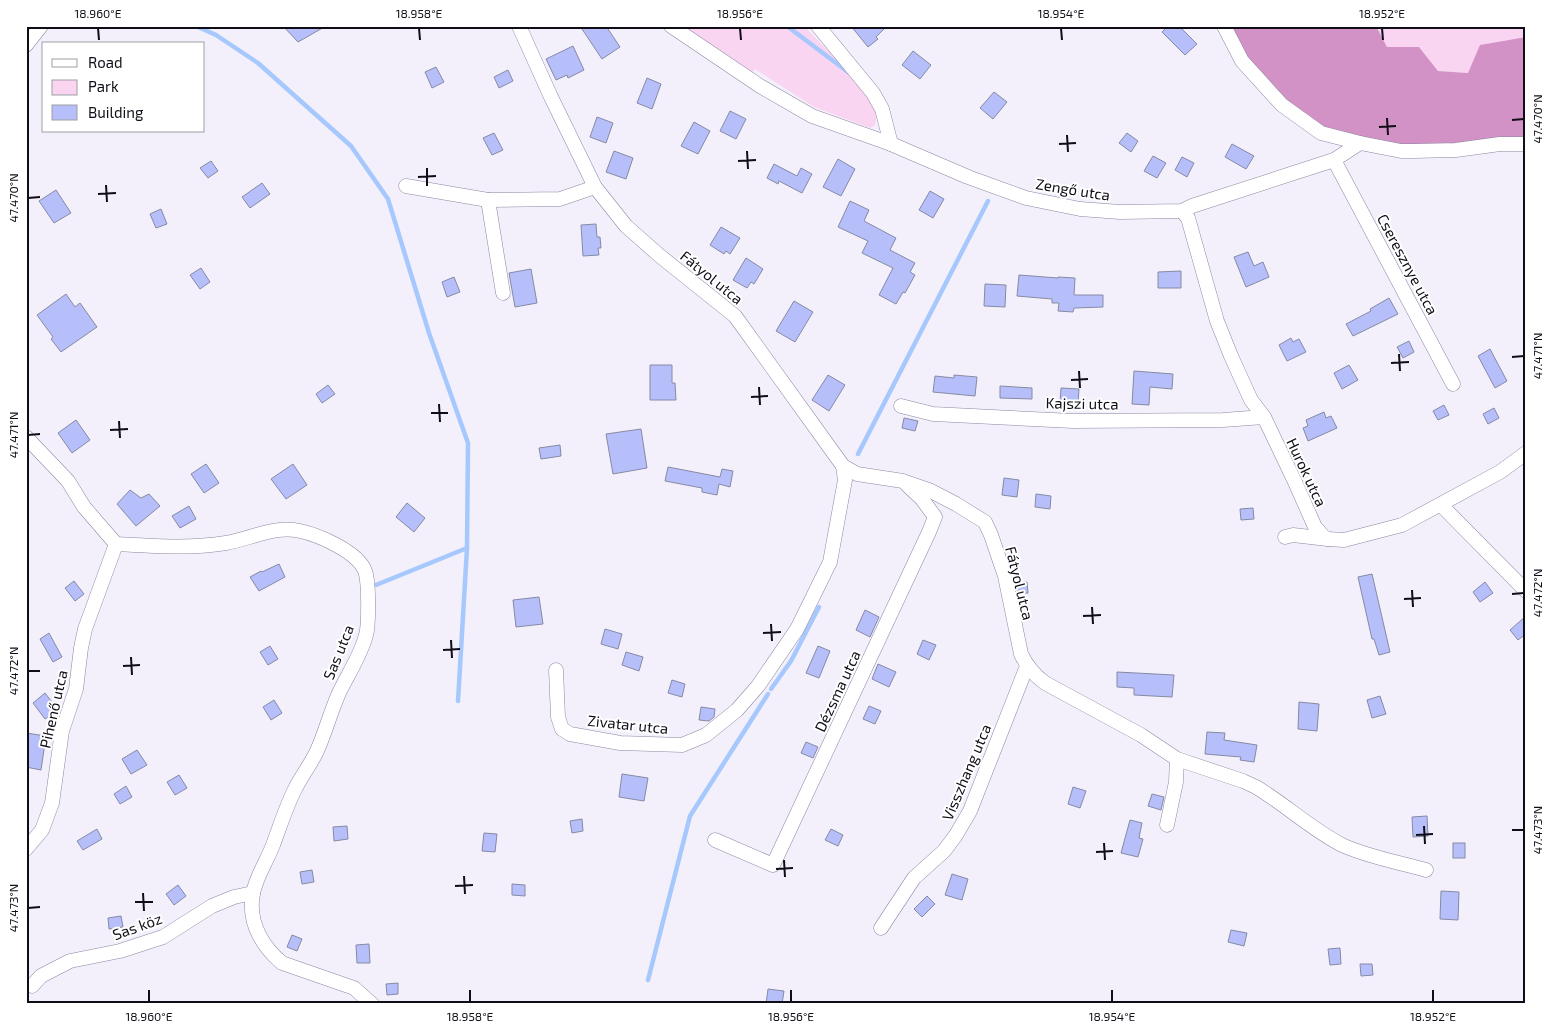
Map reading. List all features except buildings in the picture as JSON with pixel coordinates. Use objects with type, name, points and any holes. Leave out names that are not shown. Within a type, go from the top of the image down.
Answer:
[{"type":"street","points":[[26,45],[41,26]]},
{"type":"street","name":"Fátyol utca","points":[[519,26],[551,98],[595,186],[626,226],[735,316],[843,466],[857,474],[903,481],[929,490],[985,522],[1005,576],[1017,642],[1021,654],[1027,666],[1045,683],[1140,735],[1177,759],[1256,787],[1342,845],[1363,854],[1426,870]]},
{"type":"street","name":"Zengő utca","points":[[671,26],[760,86],[812,116],[891,144],[968,177],[1026,198],[1080,209],[1120,212],[1182,211],[1192,206],[1334,160],[1360,143]]},
{"type":"street","points":[[818,26],[874,93],[882,109],[891,144]]},
{"type":"street","points":[[1224,26],[1242,60],[1282,105],[1321,133],[1401,151],[1456,150],[1500,144],[1526,144]]},
{"type":"street","name":"Cseresznye utca","points":[[1334,160],[1453,384]]},
{"type":"street","points":[[406,186],[488,200],[560,199],[595,186]]},
{"type":"street","points":[[488,200],[503,293]]},
{"type":"street","name":"Hurok utca","points":[[1182,211],[1188,218],[1217,321],[1251,400],[1264,417],[1315,527],[1328,540]]},
{"type":"street","name":"Kajszi utca","points":[[901,406],[933,414],[1073,420],[1223,420],[1264,417]]},
{"type":"street","points":[[26,437],[68,481],[84,507],[116,544]]},
{"type":"street","points":[[1285,538],[1293,535],[1328,540],[1344,540],[1402,525],[1500,472],[1526,452]]},
{"type":"street","name":"Zivatar utca","points":[[556,670],[558,717],[562,730],[570,734],[620,743],[682,746],[706,735],[737,710],[758,686],[797,629],[830,562],[846,480],[843,466]]},
{"type":"street","name":"Dézsma utca","points":[[715,840],[773,865],[932,524],[934,516],[929,507],[903,481]]},
{"type":"street","points":[[1441,505],[1526,591]]},
{"type":"street","name":"Sas utca","points":[[116,544],[200,546],[227,543],[274,531],[298,530],[319,537],[356,557],[366,572],[368,612],[366,635],[339,694],[316,752],[296,787],[283,816],[273,846],[253,893],[252,910],[256,929],[266,947],[282,963],[354,988],[372,1004]]},
{"type":"street","name":"Pihenő utca","points":[[26,849],[42,830],[52,803],[62,731],[76,689],[81,648],[116,544]]},
{"type":"street","name":"Visszhang utca","points":[[881,928],[914,878],[944,851],[970,811],[1027,666]]},
{"type":"street","points":[[1167,825],[1176,782],[1177,759]]},
{"type":"street","name":"Sas köz","points":[[32,986],[41,976],[70,962],[120,951],[163,937],[212,906],[234,897],[253,893]]},
{"type":"green space","points":[[680,26],[804,26],[871,94],[877,114],[875,125],[870,128],[814,107],[755,69],[750,75]]},
{"type":"green space","points":[[1376,26],[1526,26],[1526,37],[1481,45],[1468,73],[1438,71],[1419,47],[1387,47]]},
{"type":"shaded area","points":[[1224,26],[1376,26],[1387,47],[1419,47],[1438,71],[1468,73],[1480,45],[1526,37],[1526,144],[1456,150],[1346,139],[1282,105]]},
{"type":"waterway","points":[[196,26],[216,35],[258,63],[351,146],[388,199],[429,333],[468,443],[467,548],[458,701]]},
{"type":"waterway","points":[[787,26],[848,72]]},
{"type":"waterway","points":[[858,454],[988,201]]},
{"type":"waterway","points":[[376,585],[467,548]]},
{"type":"waterway","points":[[771,689],[791,661],[819,607]]},
{"type":"waterway","points":[[648,980],[690,816],[768,694]]}]
